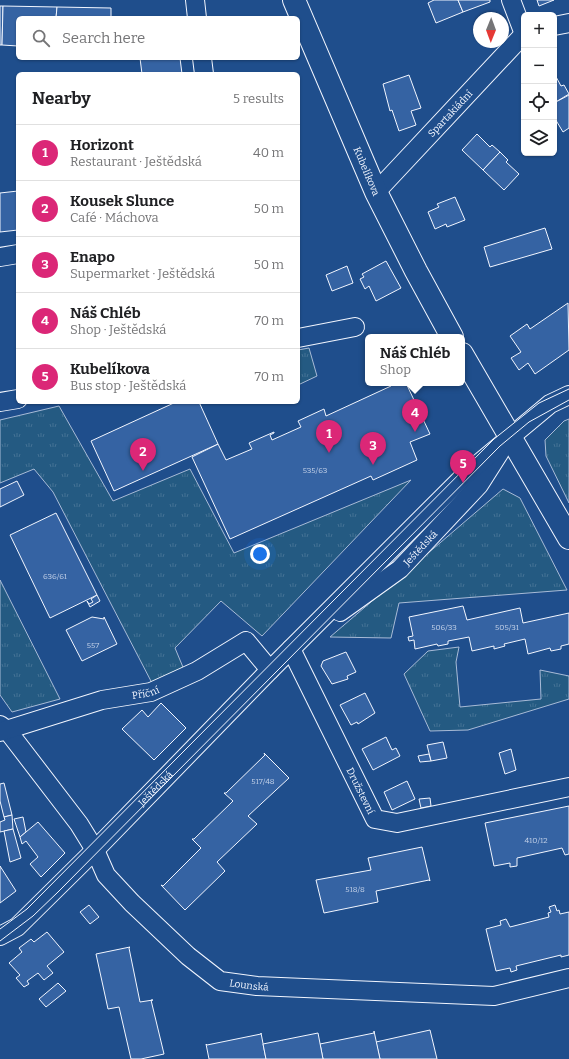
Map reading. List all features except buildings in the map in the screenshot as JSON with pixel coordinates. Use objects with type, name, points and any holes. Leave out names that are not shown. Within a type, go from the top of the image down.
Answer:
[{"type":"street","points":[[195,0],[197,16]]},
{"type":"street","name":"Kubelíkova","points":[[294,0],[376,192],[450,334]]},
{"type":"street","points":[[511,0],[521,26]]},
{"type":"street","points":[[557,25],[569,23]]},
{"type":"street","name":"Spartakiádní","points":[[376,192],[521,37]]},
{"type":"street","points":[[202,60],[204,72]]},
{"type":"street","points":[[0,257],[16,254]]},
{"type":"street","points":[[300,338],[355,326]]},
{"type":"street","points":[[465,359],[569,538]]},
{"type":"street","name":"Ještědská","points":[[0,936],[17,926],[95,850],[306,635],[400,569],[479,485],[510,436],[550,404],[569,395]]},
{"type":"street","points":[[0,402],[16,399]]},
{"type":"street","name":"Příční","points":[[2,729],[102,700],[151,692],[197,671],[246,640],[270,670]]},
{"type":"street","name":"Družstevní","points":[[291,649],[375,819],[398,822],[569,787]]},
{"type":"street","name":"Lounská","points":[[2,729],[80,824],[95,850],[106,875],[188,956],[220,981],[257,986],[494,996],[569,978]]},
{"type":"green space","points":[[309,348],[317,376],[300,384],[300,350]]},
{"type":"green space","points":[[59,406],[113,501],[190,469],[234,553],[411,480],[262,636],[221,601],[175,648],[185,672],[153,685],[53,492],[34,469],[0,483],[0,420]]},
{"type":"green space","points":[[569,419],[569,503],[546,456],[545,440],[564,421]]},
{"type":"green space","points":[[503,489],[520,498],[567,590],[399,603],[391,638],[330,637]]},
{"type":"green space","points":[[0,580],[60,699],[12,712],[0,695]]},
{"type":"green space","points":[[459,647],[456,662],[460,707],[541,699],[540,670],[569,676],[569,699],[468,730],[430,731],[404,674],[428,651]]},
{"type":"tram line","points":[[0,929],[27,909],[494,439],[539,403],[569,389]]},
{"type":"tram line","points":[[0,941],[33,916],[58,892],[500,446],[529,422],[569,400]]},
{"type":"place","name":"Náš Chléb","points":[[415,432]]},
{"type":"place","name":"Horizont","points":[[329,453]]},
{"type":"place","name":"Enapo","points":[[373,465]]},
{"type":"place","name":"Kousek Slunce","points":[[143,471]]},
{"type":"place","name":"Kubelíkova","points":[[463,483]]}]
